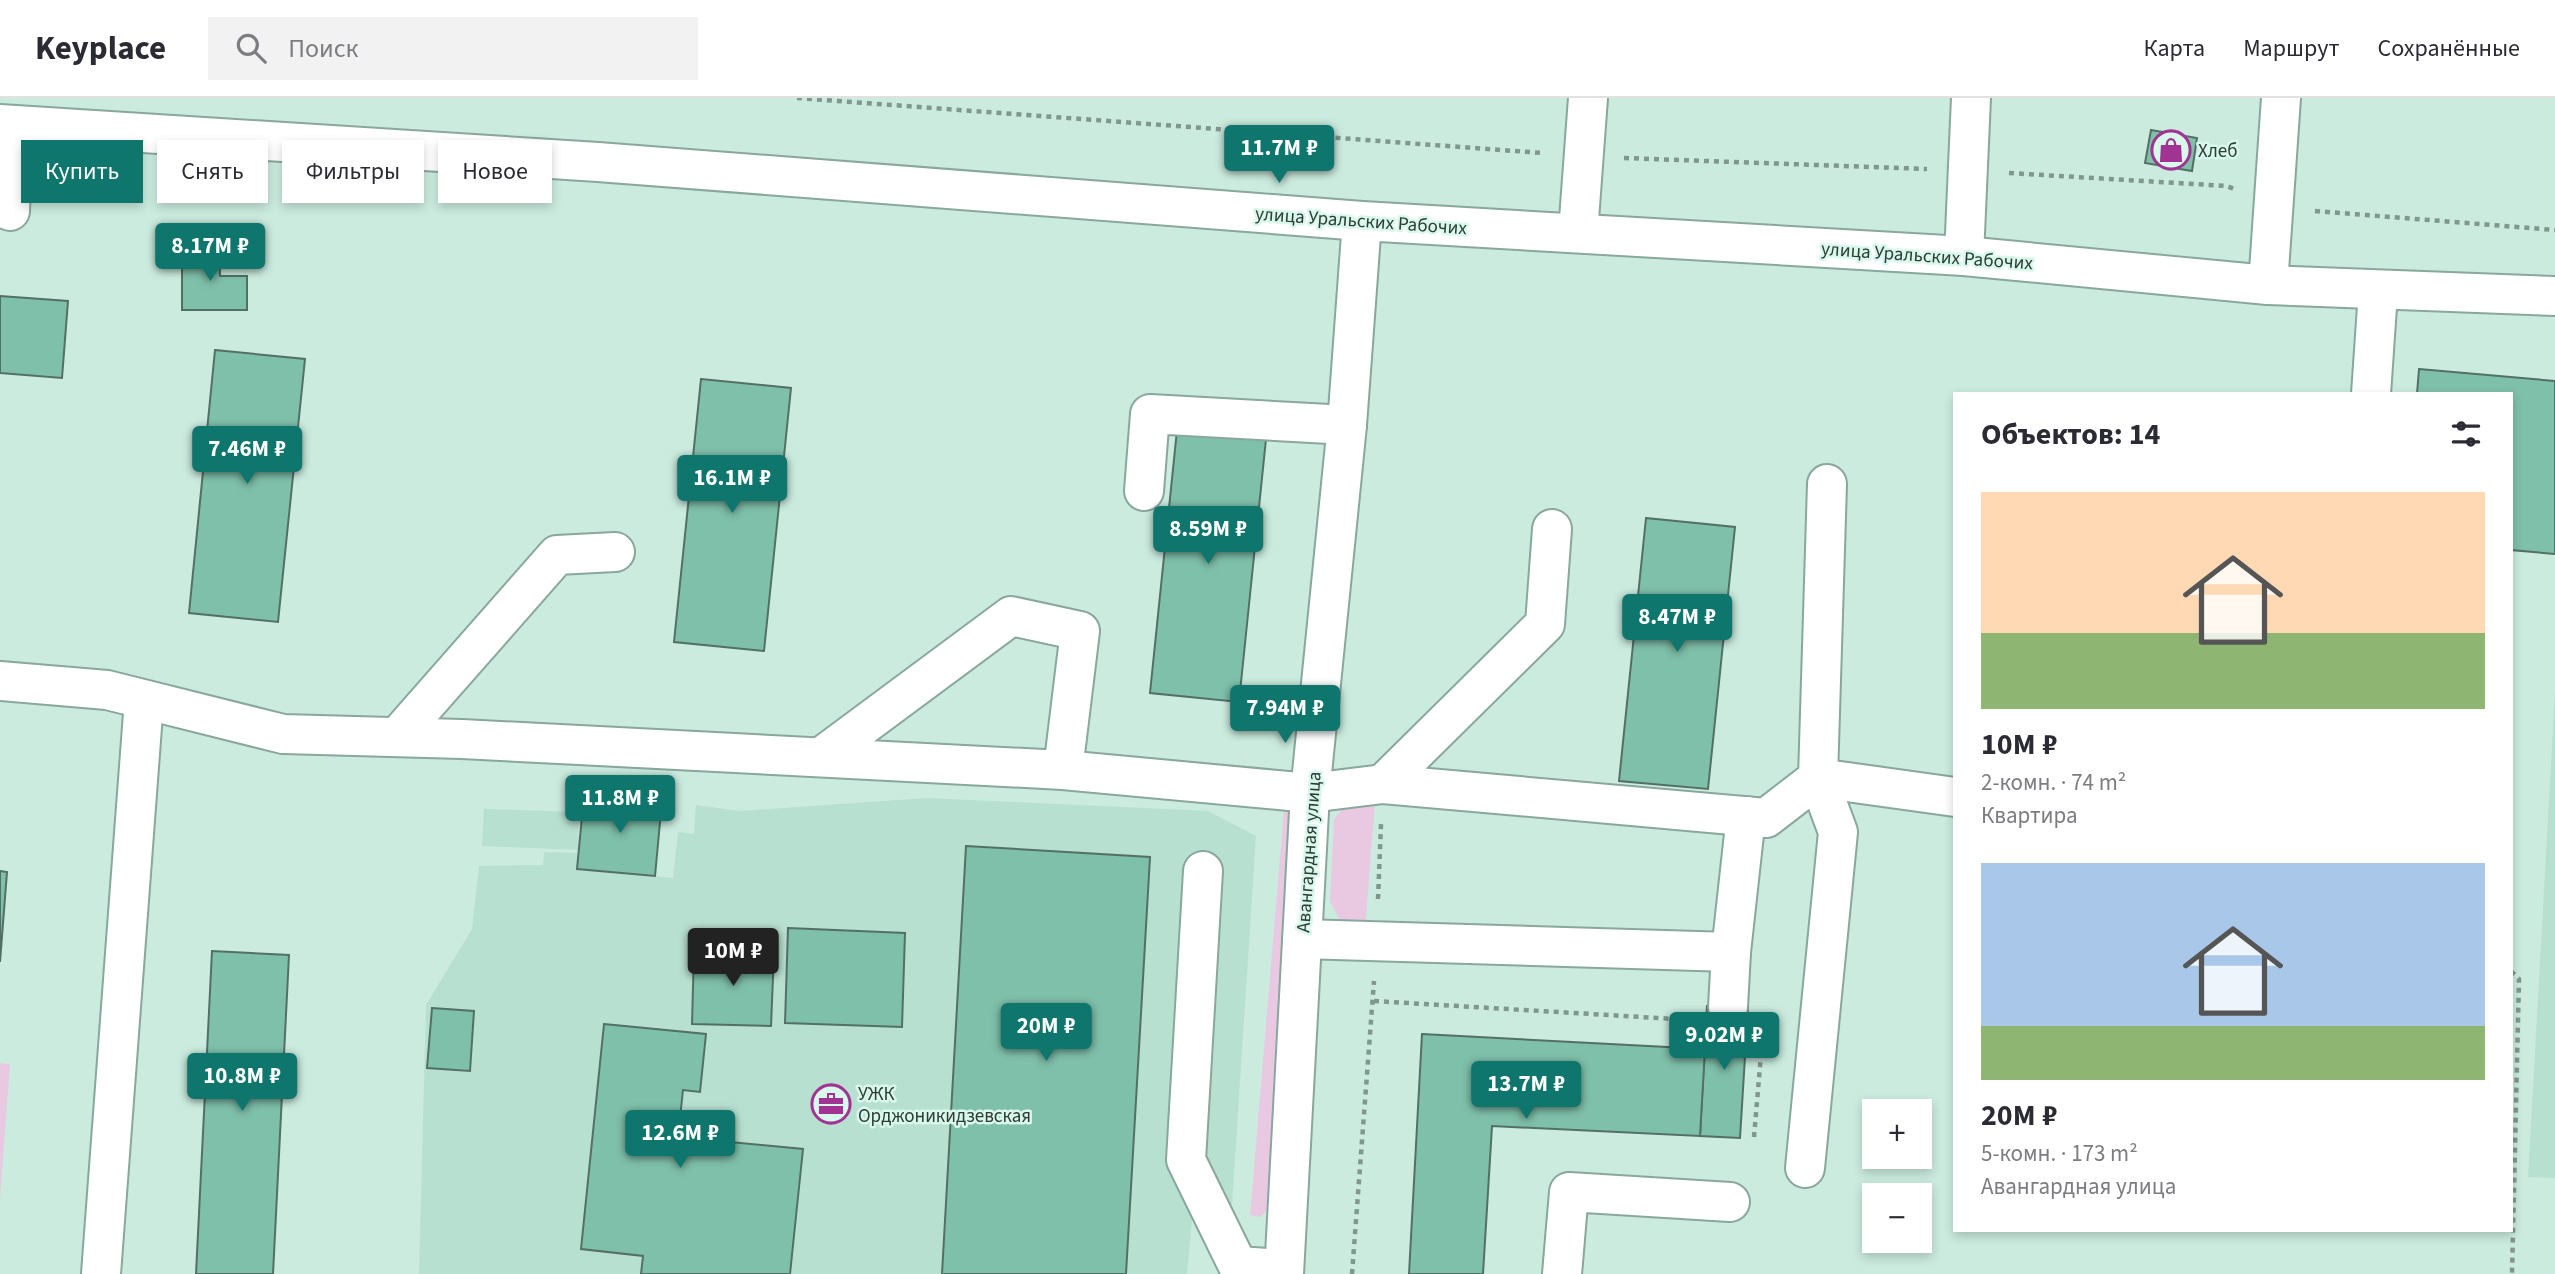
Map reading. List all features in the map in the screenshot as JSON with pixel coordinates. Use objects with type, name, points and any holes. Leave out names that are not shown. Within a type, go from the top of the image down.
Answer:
[{"type":"street","points":[[1577,233],[1588,98]]},
{"type":"street","points":[[1964,256],[1971,98]]},
{"type":"street","points":[[2268,285],[2281,98]]},
{"type":"street","points":[[7,125],[10,211]]},
{"type":"street","name":"улица Уральских Рабочих","points":[[7,125],[598,162],[1362,221],[1964,256],[2268,285],[2378,292],[2555,296]]},
{"type":"street","name":"Авангардная улица","points":[[1284,1272],[1310,793],[1347,425],[1362,221]]},
{"type":"street","points":[[2371,392],[2378,292]]},
{"type":"street","points":[[1144,491],[1150,414],[1347,425]]},
{"type":"street","points":[[1805,1168],[1838,832],[1818,778],[1827,484]]},
{"type":"street","points":[[1382,798],[1545,624],[1552,530]]},
{"type":"street","points":[[397,737],[557,555],[615,552]]},
{"type":"street","points":[[821,757],[1012,616],[1080,631],[1063,770]]},
{"type":"street","points":[[0,681],[107,690],[283,734],[397,737],[1063,770],[1382,798],[1766,818],[1818,778],[1953,797]]},
{"type":"street","points":[[101,1274],[144,700]]},
{"type":"street","points":[[1728,1004],[1746,816]]},
{"type":"street","points":[[1203,871],[1186,1160],[1238,1266],[1284,1272]]},
{"type":"street","points":[[1302,939],[1731,952]]},
{"type":"street","points":[[1562,1274],[1569,1192],[1730,1202]]},
{"type":"path","points":[[797,98],[1584,156],[1967,171],[2227,186],[2273,208],[2555,230]]},
{"type":"path","points":[[1352,1274],[1374,1000],[1382,798]]},
{"type":"path","points":[[2513,973],[2519,979],[2513,1232]]},
{"type":"path","points":[[1374,1000],[1692,1020],[1695,999],[1728,1004],[1766,1003],[1754,1137]]},
{"type":"path","points":[[2512,1274],[2513,1232]]},
{"type":"shaded area","points":[[2555,693],[2555,1178],[2528,1177]]},
{"type":"shaded area","name":"УЖК Орджоникидзевская","points":[[584,795],[662,801],[655,876],[673,878],[678,832],[694,834],[696,805],[740,811],[927,798],[1208,811],[1256,836],[1232,1204],[1192,1220],[1187,1274],[419,1274],[426,1005],[472,929],[479,866],[543,865],[544,852],[578,853]]},
{"type":"shaded area","points":[[1285,798],[1295,825],[1273,1206],[1260,1217],[1250,1215]]},
{"type":"shaded area","points":[[1350,800],[1375,803],[1365,928],[1343,926],[1330,901],[1334,819]]},
{"type":"shaded area","points":[[484,809],[579,812],[578,850],[482,846]]},
{"type":"shaded area","points":[[0,1063],[10,1064],[0,1199]]},
{"type":"building","name":"Хлеб","points":[[2151,130],[2197,138],[2192,171],[2145,163]]},
{"type":"building","points":[[182,249],[219,249],[220,276],[247,276],[247,310],[182,310]]},
{"type":"building","points":[[0,296],[68,301],[62,378],[0,373]]},
{"type":"building","points":[[215,350],[305,359],[278,622],[189,613]]},
{"type":"building","points":[[2419,369],[2555,381],[2555,554],[2513,550],[2513,392],[2417,392]]},
{"type":"building","points":[[701,379],[791,388],[764,651],[674,642]]},
{"type":"building","points":[[1177,430],[1266,439],[1239,702],[1150,693]]},
{"type":"building","points":[[1646,518],[1735,527],[1708,789],[1619,781]]},
{"type":"building","points":[[584,795],[662,801],[655,876],[577,869]]},
{"type":"building","points":[[966,846],[1150,857],[1126,1274],[942,1274]]},
{"type":"building","points":[[0,871],[7,872],[0,962]]},
{"type":"building","points":[[788,928],[905,933],[902,1027],[785,1023]]},
{"type":"building","points":[[694,950],[774,952],[771,1026],[692,1024]]},
{"type":"building","points":[[212,951],[289,955],[273,1274],[196,1274]]},
{"type":"building","points":[[1707,1006],[1748,1008],[1740,1138],[1700,1136]]},
{"type":"building","points":[[432,1008],[474,1011],[470,1071],[427,1068]]},
{"type":"building","points":[[604,1024],[706,1034],[700,1092],[683,1090],[678,1137],[803,1149],[790,1274],[641,1274],[643,1256],[581,1249]]},
{"type":"building","points":[[1422,1034],[1705,1049],[1700,1136],[1492,1126],[1483,1274],[1409,1274]]},
{"type":"place","name":"Хлеб","points":[[2171,150]]},
{"type":"place","name":"УЖК Орджоникидзевская","points":[[831,1104]]}]
